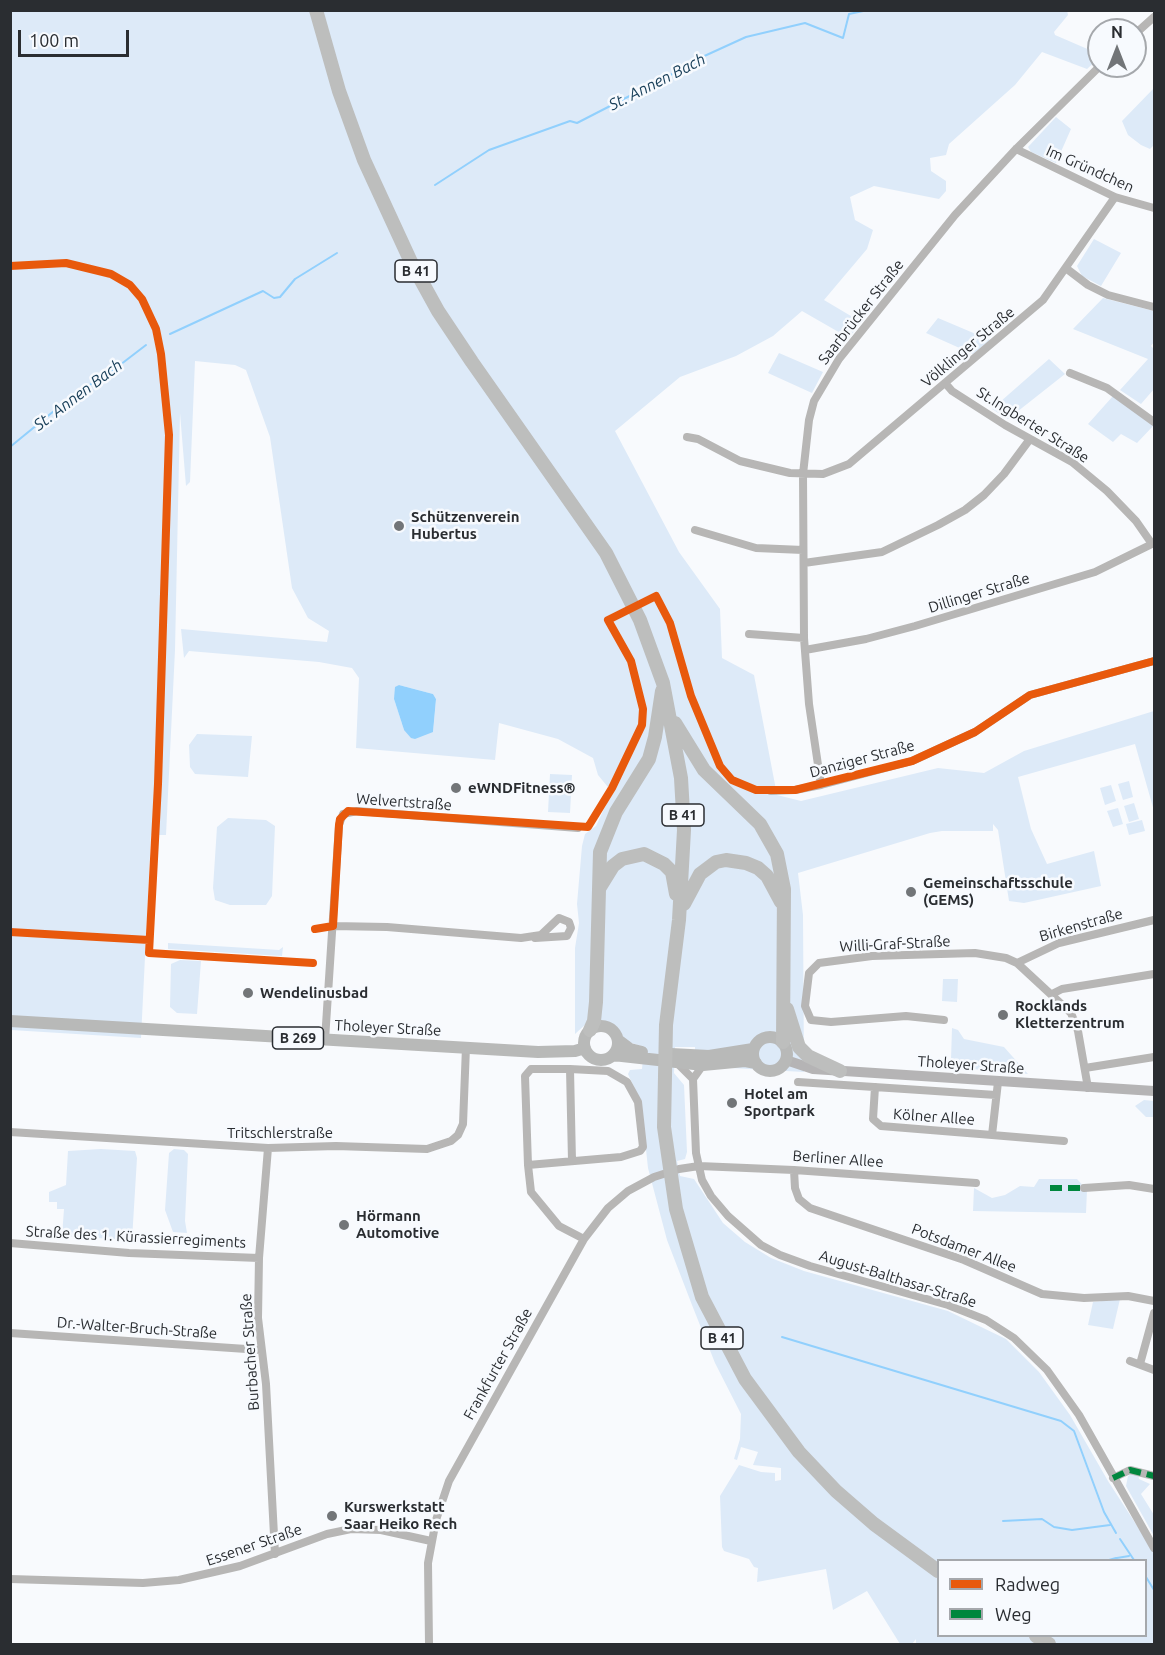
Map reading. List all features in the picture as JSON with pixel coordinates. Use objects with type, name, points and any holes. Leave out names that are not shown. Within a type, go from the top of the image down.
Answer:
[{"type":"highway","name":"B 41","points":[[316,10],[339,91],[364,160],[386,213],[411,262],[438,311],[574,503],[606,553],[640,620],[663,683],[681,778],[684,830],[679,917],[666,1025],[664,1127],[676,1209],[702,1297],[745,1379],[799,1452],[859,1511],[937,1570]]},
{"type":"highway","points":[[590,1030],[594,1021],[596,1002],[600,852],[616,812],[648,759],[656,737],[663,683]]},
{"type":"highway","points":[[671,716],[704,770],[760,824],[770,839],[781,870],[783,996],[782,1017],[777,1039]]},
{"type":"highway","points":[[599,888],[613,866],[622,859],[644,854],[653,857],[672,872],[679,917]]},
{"type":"highway","points":[[679,917],[700,874],[706,867],[726,860],[746,862],[758,868],[776,890],[783,906]]},
{"type":"highway","points":[[783,996],[799,1047],[808,1056],[840,1071]]},
{"type":"highway","points":[[596,1002],[606,1026]]},
{"type":"main road","name":"Tholeyer Straße","points":[[10,1021],[538,1052],[585,1048]]},
{"type":"main road","points":[[585,1048],[585,1036],[590,1030],[606,1026]]},
{"type":"main road","name":"B 269","points":[[606,1026],[614,1031],[618,1040],[644,1056]]},
{"type":"main road","points":[[777,1039],[787,1050],[786,1060]]},
{"type":"main road","name":"B 269","points":[[681,1060],[753,1049],[760,1040],[777,1039]]},
{"type":"main road","points":[[613,1055],[618,1040]]},
{"type":"main road","name":"B 269","points":[[585,1048],[597,1059],[613,1055],[681,1060],[703,1065],[745,1062],[756,1063],[764,1070],[774,1070],[786,1060]]},
{"type":"main road","points":[[753,1049],[756,1063]]},
{"type":"main road","name":"Tholeyer Straße","points":[[786,1060],[813,1069],[1155,1092]]},
{"type":"street","name":"Saarbrücker Straße","points":[[821,785],[809,704],[804,638],[803,474],[809,420],[825,381],[839,358],[955,215],[1016,149],[1088,78]]},
{"type":"street","name":"Im Gründchen","points":[[1016,149],[1115,196],[1155,208]]},
{"type":"street","name":"Völklinger Straße","points":[[687,437],[698,439],[749,464],[778,471],[823,474],[849,464],[1043,300],[1067,269],[1115,196]]},
{"type":"street","points":[[1067,269],[1088,285],[1108,295],[1155,307]]},
{"type":"street","points":[[1070,373],[1107,388],[1155,422]]},
{"type":"street","name":"St.Ingberter Straße","points":[[946,384],[970,402],[1072,462],[1107,491],[1136,520],[1154,544]]},
{"type":"street","points":[[804,563],[882,552],[947,520],[984,495],[1004,474],[1030,439]]},
{"type":"street","points":[[695,530],[756,548],[803,550]]},
{"type":"street","name":"Dillinger Straße","points":[[805,650],[856,641],[915,626],[1084,575],[1117,563],[1154,544]]},
{"type":"street","points":[[749,634],[804,638]]},
{"type":"street","name":"Danziger Straße","points":[[771,791],[795,790],[821,785],[912,761],[975,732],[1030,695],[1155,661]]},
{"type":"street","name":"Welvertstraße","points":[[325,1040],[339,825],[340,819],[348,811],[578,828]]},
{"type":"street","name":"Birkenstraße","points":[[1017,963],[1059,943],[1155,920]]},
{"type":"street","points":[[333,926],[535,938]]},
{"type":"street","name":"Willi-Graf-Straße","points":[[944,1020],[906,1016],[831,1022],[811,1020],[805,1006],[809,973],[819,963],[872,956],[975,953],[1006,958],[1017,963],[1065,1006],[1074,1021],[1088,1088]]},
{"type":"street","points":[[1052,994],[1062,989],[1155,974]]},
{"type":"street","name":"Tritschlerstraße","points":[[10,1132],[268,1148],[317,1149],[336,1146],[427,1149],[442,1146],[458,1135],[463,1124],[466,1047]]},
{"type":"street","points":[[1085,1068],[1155,1057]]},
{"type":"street","points":[[681,1060],[693,1079],[703,1065]]},
{"type":"street","points":[[528,1166],[632,1155],[643,1147],[638,1102],[627,1082],[608,1071],[538,1068],[527,1072],[528,1166],[531,1192],[551,1219],[584,1239]]},
{"type":"street","points":[[570,1069],[572,1161]]},
{"type":"street","name":"August-Balthasar-Straße","points":[[693,1079],[699,1166],[711,1196],[745,1233],[761,1245],[810,1266],[948,1305],[986,1320],[1014,1338],[1047,1370],[1079,1415],[1155,1548]]},
{"type":"street","name":"Kölner Allee","points":[[798,1082],[996,1095]]},
{"type":"street","name":"Kölner Allee","points":[[992,1135],[998,1082]]},
{"type":"street","name":"Kölner Allee","points":[[875,1087],[873,1119],[881,1126],[1064,1142]]},
{"type":"street","name":"Burbacher Straße","points":[[268,1148],[259,1258],[261,1350],[266,1384],[274,1554]]},
{"type":"street","name":"Frankfurter Straße","points":[[429,1644],[428,1571],[431,1540],[449,1481],[460,1458],[584,1239],[608,1208],[628,1191],[654,1177],[680,1168],[699,1166]]},
{"type":"street","name":"Berliner Allee","points":[[699,1166],[794,1170],[976,1183]]},
{"type":"street","name":"Potsdamer Allee","points":[[794,1170],[795,1188],[799,1199],[810,1208],[964,1260],[1042,1294],[1084,1298],[1128,1296],[1155,1301]]},
{"type":"street","points":[[1084,1188],[1129,1185],[1155,1189]]},
{"type":"street","name":"Straße des 1. Kürassierregiments","points":[[10,1243],[129,1252],[259,1258]]},
{"type":"street","points":[[1140,1364],[1155,1313]]},
{"type":"street","name":"Dr.-Walter-Bruch-Straße","points":[[10,1333],[261,1350]]},
{"type":"street","points":[[1130,1361],[1155,1370]]},
{"type":"street","points":[[1113,1478],[1136,1469],[1155,1476]]},
{"type":"street","name":"Essener Straße","points":[[10,1579],[143,1583],[208,1576],[327,1534],[351,1529],[381,1530],[431,1540]]},
{"type":"shaded area","points":[[1067,10],[1068,15],[1054,32],[1055,35],[1087,49],[1087,69],[1042,52],[1015,85],[949,144],[946,155],[930,158],[931,171],[946,181],[946,191],[939,199],[874,186],[850,197],[855,220],[873,230],[867,249],[824,300],[861,322],[849,338],[802,311],[773,336],[736,356],[680,377],[615,431],[679,552],[720,609],[722,658],[754,675],[777,795],[801,801],[938,768],[984,773],[1024,751],[1154,711],[1154,811],[1135,744],[1018,777],[1031,829],[1047,864],[1094,851],[1101,886],[1024,903],[1009,901],[998,830],[993,824],[993,831],[930,833],[798,873],[803,915],[804,1072],[695,1066],[695,1047],[675,1047],[674,1073],[684,1085],[687,1152],[685,1159],[677,1161],[680,1176],[694,1179],[723,1223],[745,1242],[771,1258],[804,1271],[948,1311],[1006,1339],[1039,1372],[1070,1415],[1108,1481],[1154,1552],[1154,1644],[916,1644],[916,1639],[912,1644],[900,1644],[867,1591],[833,1610],[826,1569],[757,1582],[758,1568],[754,1567],[749,1559],[724,1551],[720,1496],[739,1465],[761,1472],[775,1473],[775,1481],[781,1480],[781,1468],[753,1465],[758,1452],[741,1447],[737,1460],[734,1459],[740,1439],[741,1414],[715,1363],[667,1240],[648,1168],[641,1103],[628,1074],[630,1070],[642,1069],[644,1047],[625,1041],[613,1025],[599,1021],[587,1023],[575,1034],[575,948],[579,923],[577,904],[582,846],[585,834],[596,826],[612,792],[598,775],[593,758],[558,739],[499,723],[495,760],[356,748],[359,678],[352,668],[319,662],[189,651],[184,658],[181,629],[327,642],[329,631],[308,618],[292,588],[270,437],[246,370],[235,365],[195,361],[190,482],[186,486],[180,413],[175,650],[166,835],[151,835],[141,1038],[11,1030],[10,11]],"holes":[[[399,685],[433,694],[436,699],[433,732],[404,730],[394,699]]]},
{"type":"shaded area","points":[[1154,88],[1154,145],[1150,149],[1128,135],[1122,121]]},
{"type":"shaded area","points":[[1056,117],[1071,129],[1056,163],[1031,152],[1028,147]]},
{"type":"shaded area","points":[[1094,239],[1121,253],[1101,286],[1082,276],[1077,266]]},
{"type":"shaded area","points":[[1103,298],[1154,311],[1154,342],[1151,346],[1154,349],[1154,389],[1141,404],[1120,390],[1148,359],[1073,329]]},
{"type":"shaded area","points":[[938,318],[990,340],[973,354],[926,333]]},
{"type":"shaded area","points":[[779,353],[823,372],[812,393],[768,373]]},
{"type":"shaded area","points":[[1049,359],[1065,374],[1008,419],[992,409]]},
{"type":"shaded area","points":[[1113,396],[1154,425],[1137,443],[1121,434],[1113,442],[1088,424]]},
{"type":"shaded area","points":[[197,734],[252,736],[248,777],[195,774],[190,767],[189,745]]},
{"type":"shaded area","points":[[550,774],[572,775],[570,813],[548,812]]},
{"type":"shaded area","points":[[1129,781],[1133,797],[1123,800],[1118,784]]},
{"type":"shaded area","points":[[1111,785],[1116,801],[1105,805],[1100,788]]},
{"type":"shaded area","points":[[1134,803],[1139,819],[1129,822],[1124,806]]},
{"type":"shaded area","points":[[1118,808],[1123,824],[1113,827],[1107,811]]},
{"type":"shaded area","points":[[228,818],[266,820],[275,826],[272,896],[266,905],[230,905],[215,900],[213,888],[217,827]]},
{"type":"shaded area","points":[[1142,820],[1145,831],[1129,835],[1126,824]]},
{"type":"shaded area","points":[[168,943],[279,950],[283,947],[282,956],[168,949]]},
{"type":"shaded area","points":[[180,960],[201,961],[197,1014],[177,1013],[170,1007],[171,964]]},
{"type":"shaded area","points":[[943,979],[958,979],[957,1002],[942,1001]]},
{"type":"shaded area","points":[[952,1028],[958,1030],[964,1039],[1004,1047],[1028,1074],[962,1068],[951,1059]]},
{"type":"shaded area","points":[[1144,1100],[1154,1101],[1154,1117],[1146,1117],[1135,1106]]},
{"type":"shaded area","points":[[101,1149],[135,1151],[137,1158],[132,1240],[62,1236],[64,1209],[57,1209],[57,1202],[49,1202],[49,1192],[66,1185],[68,1151]]},
{"type":"shaded area","points":[[174,1149],[184,1150],[188,1154],[185,1221],[187,1233],[173,1232],[165,1210],[169,1153]]},
{"type":"shaded area","points":[[1039,1179],[1077,1179],[1087,1190],[1086,1213],[973,1211],[974,1188],[992,1198],[1005,1195],[1020,1186],[1034,1187]]},
{"type":"shaded area","points":[[1120,1299],[1113,1329],[1088,1325],[1093,1302]]},
{"type":"shaded area","points":[[1133,1473],[1138,1474],[1139,1479],[1150,1484],[1141,1494],[1154,1515],[1154,1536],[1126,1486],[1128,1476]]},
{"type":"water","points":[[399,685],[433,694],[436,699],[433,732],[415,739],[404,730],[394,699],[395,687]]},
{"type":"waterway","name":"St. Annen Bach","points":[[435,185],[489,150],[570,121],[577,123],[686,67],[694,66],[700,58],[746,37],[805,23],[843,38],[849,14],[868,10]]},
{"type":"waterway","name":"St. Annen Bach","points":[[170,334],[263,291],[274,298],[280,297],[295,279],[337,253]]},
{"type":"waterway","name":"St. Annen Bach","points":[[10,447],[71,397],[116,368],[146,345]]},
{"type":"waterway","points":[[782,1337],[1061,1421],[1074,1431],[1104,1512],[1116,1533]]},
{"type":"waterway","points":[[1003,1521],[1042,1519],[1054,1527],[1072,1530],[1110,1525]]},
{"type":"waterway","points":[[1120,1539],[1133,1559]]},
{"type":"waterway","points":[[1117,1558],[1129,1556]]},
{"type":"waterway","points":[[1147,1579],[1154,1590]]},
{"type":"marked path","points":[[1050,1188],[1084,1188]]},
{"type":"marked path","points":[[1113,1478],[1130,1470],[1154,1476]]},
{"type":"cycle path","points":[[10,266],[66,263],[111,274],[130,285],[142,299],[156,329],[161,354],[169,435],[158,784],[149,953],[313,963]]},
{"type":"cycle path","points":[[315,929],[333,926],[339,825],[340,819],[348,811],[588,827],[612,788],[642,725],[643,709],[631,661],[608,620],[656,596],[670,623],[691,696],[720,766],[732,780],[756,790],[795,790],[912,761],[975,732],[1030,695],[1154,661]]},
{"type":"cycle path","points":[[10,932],[149,940]]},
{"type":"place","name":"Schützenverein Hubertus","points":[[399,526]]},
{"type":"place","name":"eWNDFitness®","points":[[456,788]]},
{"type":"place","name":"Gemeinschaftsschule (GEMS)","points":[[911,892]]},
{"type":"place","name":"Wendelinusbad","points":[[248,993]]},
{"type":"place","name":"Rocklands Kletterzentrum","points":[[1003,1015]]},
{"type":"place","name":"Hotel am Sportpark","points":[[732,1103]]},
{"type":"place","name":"Hörmann Automotive","points":[[344,1225]]},
{"type":"place","name":"Kurswerkstatt Saar Heiko Rech","points":[[332,1516]]}]
